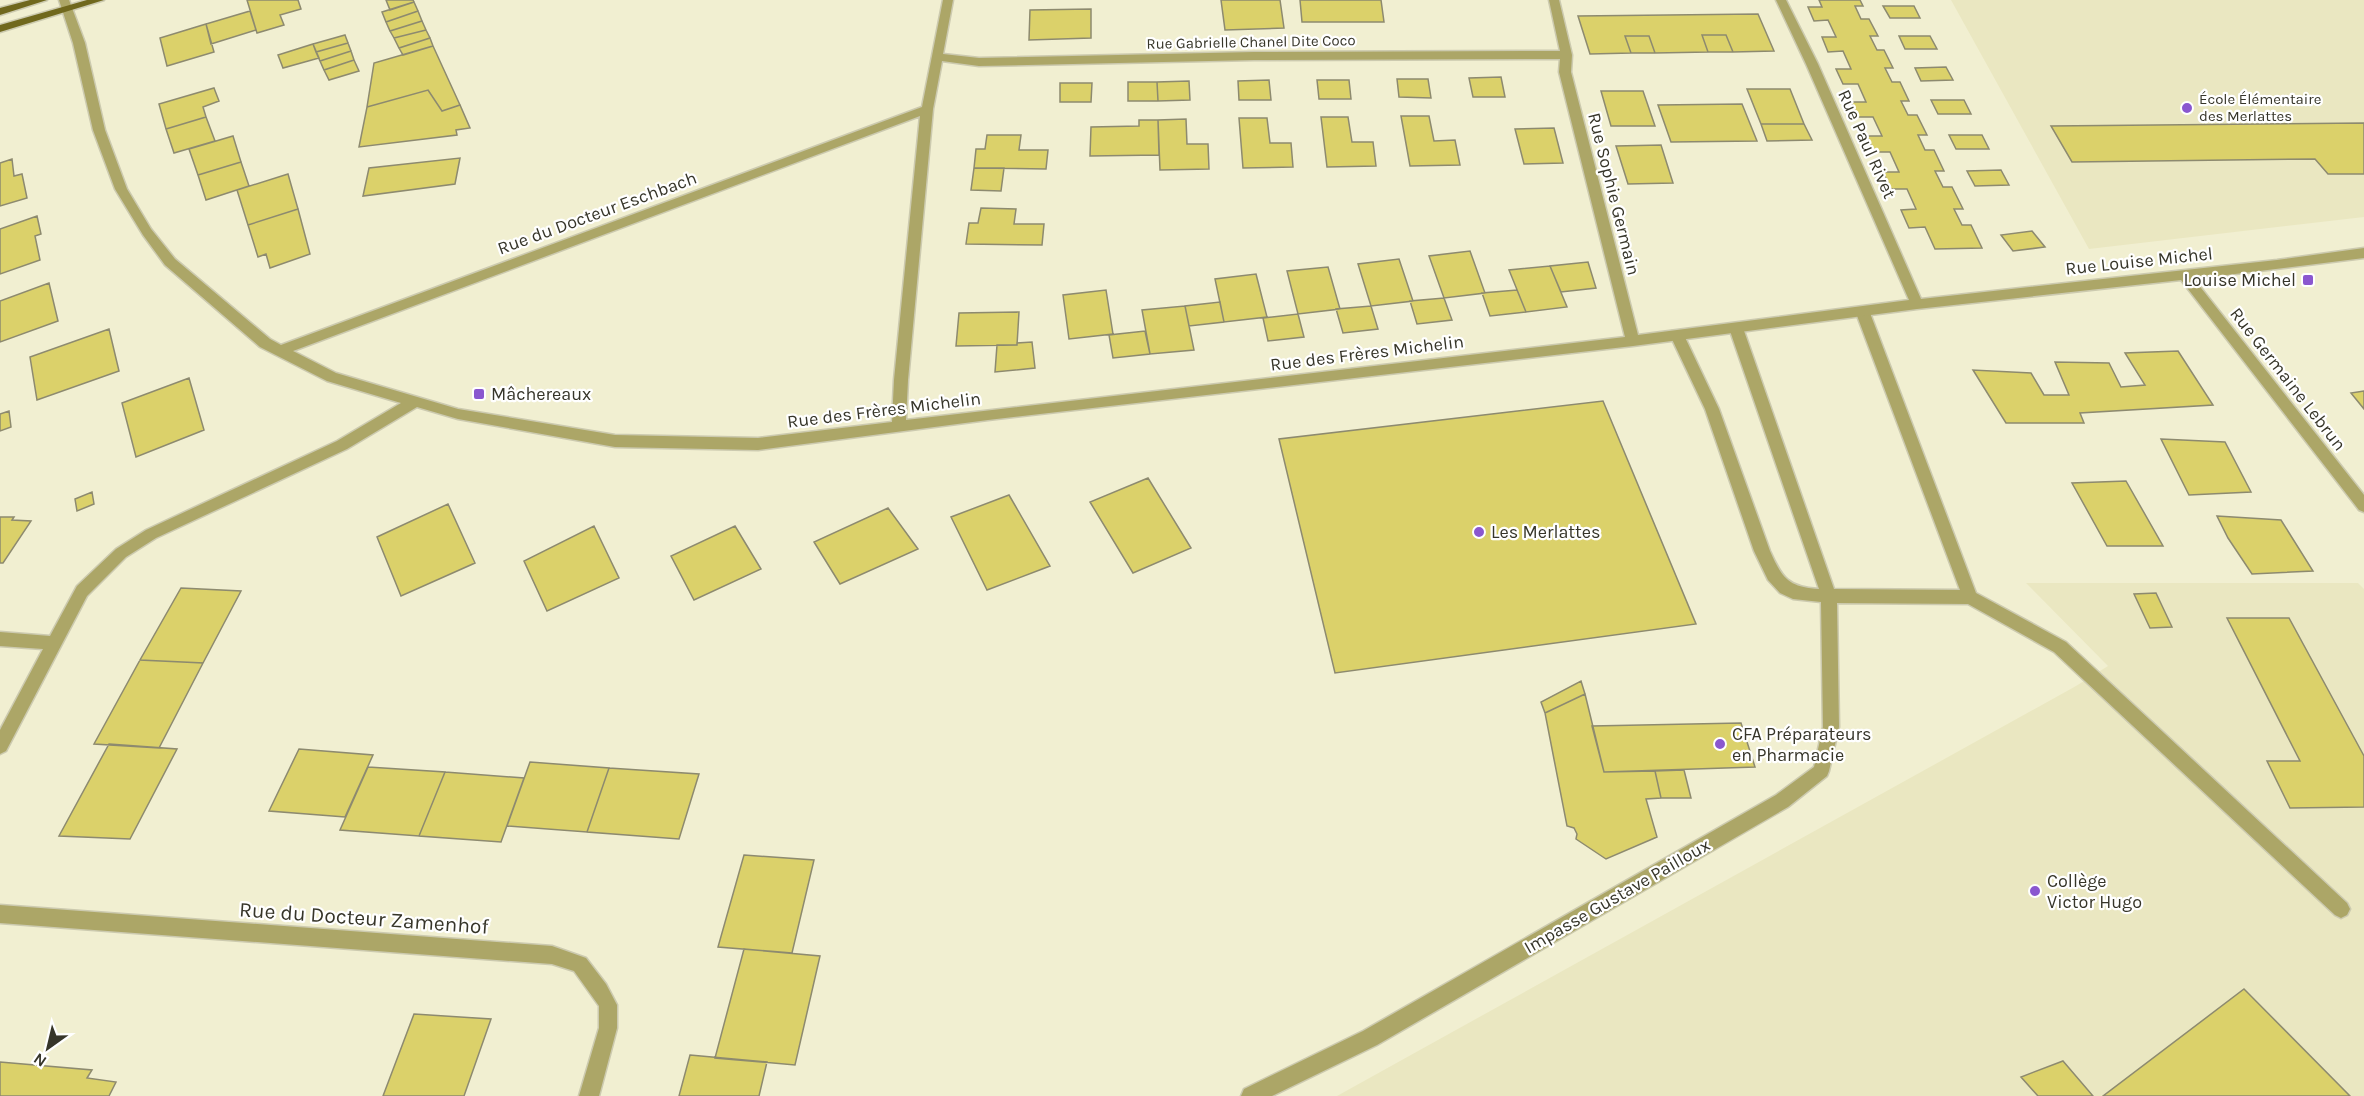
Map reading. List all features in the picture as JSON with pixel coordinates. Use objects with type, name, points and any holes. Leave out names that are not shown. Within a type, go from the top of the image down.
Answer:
[{"type":"main road","points":[[0,12],[42,0]]},
{"type":"main road","points":[[0,29],[66,4],[99,0]]},
{"type":"street","points":[[899,426],[901,380],[927,109],[948,0]]},
{"type":"street","name":"Rue Sophie Germain","points":[[1554,0],[1566,55],[1565,72],[1633,341]]},
{"type":"street","name":"Rue Paul Rivet","points":[[1781,0],[1817,74],[1917,304]]},
{"type":"street","name":"Rue des Frères Michelin","points":[[66,4],[79,43],[99,130],[121,189],[136,215],[171,262],[265,343],[332,377],[414,402],[458,414],[615,441],[758,444],[1633,341],[1863,313],[1917,304]]},
{"type":"street","name":"Rue Gabrielle Chanel Dite Coco","points":[[937,57],[979,62],[1266,56],[1566,55]]},
{"type":"street","name":"Rue du Docteur Eschbach","points":[[280,351],[927,109]]},
{"type":"street","name":"Rue Louise Michel","points":[[1917,304],[2364,253]]},
{"type":"street","name":"Rue Germaine Lebrun","points":[[2183,274],[2364,506]]},
{"type":"street","points":[[1863,313],[1970,597]]},
{"type":"street","name":"Impasse Gustave Pailloux","points":[[1251,1096],[1380,1032],[1782,801],[1821,771],[1831,728],[1829,596],[1736,328]]},
{"type":"street","points":[[1677,335],[1712,409],[1761,551],[1773,575],[1785,588],[1798,594],[1829,596],[1970,597],[2060,647],[2341,909]]},
{"type":"street","points":[[0,746],[81,591],[121,553],[151,534],[342,445],[414,402]]},
{"type":"street","points":[[0,639],[55,643]]},
{"type":"street","name":"Rue du Docteur Zamenhof","points":[[0,914],[552,954],[580,964],[600,990],[608,1005],[608,1028],[589,1096]]},
{"type":"shaded area","name":"École Élémentaire des Merlattes","points":[[1951,0],[2364,0],[2364,217],[2089,249]]},
{"type":"shaded area","name":"Collège Victor Hugo","points":[[2026,583],[2358,583],[2364,589],[2364,1096],[1337,1096],[2076,686],[2108,666]]},
{"type":"building","points":[[247,0],[298,0],[301,9],[280,15],[284,25],[257,33]]},
{"type":"building","points":[[386,0],[413,0],[414,2],[390,10]]},
{"type":"building","points":[[1221,0],[1280,0],[1284,28],[1225,30]]},
{"type":"building","points":[[1300,0],[1381,0],[1384,22],[1302,22]]},
{"type":"building","points":[[1819,0],[1860,0],[1863,6],[1855,6],[1861,19],[1869,19],[1878,36],[1870,36],[1877,50],[1884,50],[1893,68],[1885,68],[1892,82],[1900,82],[1909,101],[1901,101],[1908,115],[1917,115],[1927,135],[1918,135],[1925,150],[1934,150],[1944,171],[1935,171],[1943,187],[1952,187],[1963,209],[1954,209],[1962,225],[1971,225],[1982,248],[1935,249],[1925,227],[1909,228],[1901,210],[1916,209],[1907,189],[1891,189],[1883,172],[1899,172],[1890,152],[1874,152],[1867,136],[1882,136],[1873,117],[1858,117],[1851,102],[1866,102],[1858,84],[1843,84],[1836,69],[1851,69],[1843,51],[1828,52],[1822,37],[1836,37],[1828,20],[1814,21],[1808,7],[1822,7]]},
{"type":"building","points":[[414,2],[418,11],[386,22],[382,12]]},
{"type":"building","points":[[1883,6],[1914,6],[1920,18],[1890,18]]},
{"type":"building","points":[[1091,9],[1091,38],[1029,40],[1030,10]]},
{"type":"building","points":[[250,11],[256,30],[211,44],[206,24]]},
{"type":"building","points":[[418,11],[422,21],[390,31],[386,22]]},
{"type":"building","points":[[1758,14],[1774,51],[1733,52],[1726,35],[1702,35],[1708,52],[1655,53],[1649,36],[1625,36],[1631,53],[1590,54],[1578,16]]},
{"type":"building","points":[[422,21],[426,30],[394,38],[390,31]]},
{"type":"building","points":[[206,24],[214,52],[167,66],[160,38]]},
{"type":"building","points":[[426,30],[430,38],[399,48],[394,38]]},
{"type":"building","points":[[345,35],[348,43],[316,52],[313,44]]},
{"type":"building","points":[[1702,35],[1726,35],[1733,52],[1708,52]]},
{"type":"building","points":[[1625,36],[1649,36],[1655,53],[1631,53]]},
{"type":"building","points":[[1899,36],[1930,36],[1937,49],[1905,49]]},
{"type":"building","points":[[430,38],[433,46],[403,55],[399,48]]},
{"type":"building","points":[[348,43],[351,51],[320,61],[316,52]]},
{"type":"building","points":[[313,44],[319,58],[283,68],[278,55]]},
{"type":"building","points":[[433,46],[460,105],[442,111],[428,90],[367,107],[374,63]]},
{"type":"building","points":[[351,51],[354,60],[324,70],[320,61]]},
{"type":"building","points":[[354,60],[359,71],[329,80],[324,70]]},
{"type":"building","points":[[1946,67],[1953,80],[1921,81],[1915,68]]},
{"type":"building","points":[[1501,77],[1505,97],[1473,97],[1469,78]]},
{"type":"building","points":[[1397,79],[1428,79],[1431,98],[1399,97]]},
{"type":"building","points":[[1269,80],[1271,100],[1239,100],[1238,81]]},
{"type":"building","points":[[1317,80],[1349,80],[1351,99],[1319,99]]},
{"type":"building","points":[[1189,81],[1190,100],[1158,101],[1157,82]]},
{"type":"building","points":[[1128,82],[1157,82],[1158,101],[1128,101]]},
{"type":"building","points":[[1060,83],[1092,83],[1091,102],[1060,102]]},
{"type":"building","points":[[214,88],[219,101],[203,107],[206,117],[166,129],[159,104]]},
{"type":"building","points":[[1747,89],[1790,89],[1804,124],[1761,124]]},
{"type":"building","points":[[428,90],[442,111],[460,105],[470,128],[456,130],[457,135],[359,147],[367,107]]},
{"type":"building","points":[[1601,91],[1643,91],[1655,126],[1611,126]]},
{"type":"building","points":[[1931,100],[1964,100],[1971,114],[1938,114]]},
{"type":"building","points":[[1742,104],[1757,141],[1671,142],[1658,105]]},
{"type":"building","points":[[1401,116],[1429,116],[1434,141],[1455,140],[1460,165],[1410,166]]},
{"type":"building","points":[[206,117],[215,141],[174,153],[166,129]]},
{"type":"building","points":[[1321,117],[1348,117],[1352,142],[1373,142],[1376,166],[1327,167]]},
{"type":"building","points":[[1239,118],[1267,118],[1270,143],[1291,143],[1293,167],[1243,168]]},
{"type":"building","points":[[1186,119],[1187,144],[1208,144],[1209,169],[1160,170],[1158,120]]},
{"type":"building","points":[[1139,120],[1158,120],[1159,155],[1090,156],[1091,127],[1139,126]]},
{"type":"building","points":[[2364,123],[2364,174],[2328,174],[2315,159],[2072,162],[2051,126]]},
{"type":"building","points":[[1761,124],[1804,124],[1812,140],[1767,141]]},
{"type":"building","points":[[1554,128],[1563,163],[1524,164],[1515,129]]},
{"type":"building","points":[[987,135],[1021,135],[1019,150],[1048,150],[1046,169],[974,168],[976,149],[985,149]]},
{"type":"building","points":[[1949,135],[1982,135],[1989,149],[1956,149]]},
{"type":"building","points":[[233,136],[241,162],[198,175],[189,149]]},
{"type":"building","points":[[1661,145],[1673,183],[1628,184],[1616,146]]},
{"type":"building","points":[[460,158],[455,184],[363,196],[369,168]]},
{"type":"building","points":[[12,159],[14,176],[22,174],[27,198],[0,206],[0,163]]},
{"type":"building","points":[[241,162],[249,186],[206,200],[198,175]]},
{"type":"building","points":[[974,168],[1004,168],[1001,191],[971,190]]},
{"type":"building","points":[[2001,170],[2009,185],[1975,186],[1967,171]]},
{"type":"building","points":[[288,174],[298,209],[248,225],[237,190]]},
{"type":"building","points":[[981,208],[1016,209],[1014,224],[1044,224],[1042,245],[966,244],[969,223],[978,223]]},
{"type":"building","points":[[298,209],[310,254],[270,268],[266,254],[258,257],[248,225]]},
{"type":"building","points":[[37,216],[41,234],[35,236],[40,260],[0,274],[0,229]]},
{"type":"building","points":[[2032,231],[2045,247],[2013,251],[2001,235]]},
{"type":"building","points":[[1470,251],[1485,293],[1444,298],[1429,256]]},
{"type":"building","points":[[1399,259],[1413,301],[1371,306],[1358,264]]},
{"type":"building","points":[[1588,262],[1596,288],[1561,292],[1550,266]]},
{"type":"building","points":[[1550,266],[1567,307],[1526,312],[1509,270]]},
{"type":"building","points":[[1328,267],[1340,309],[1298,314],[1287,271]]},
{"type":"building","points":[[1256,274],[1267,317],[1224,322],[1215,279]]},
{"type":"building","points":[[49,283],[58,321],[0,342],[0,301]]},
{"type":"building","points":[[1106,290],[1113,334],[1069,339],[1063,295]]},
{"type":"building","points":[[1517,290],[1526,312],[1490,316],[1482,293]]},
{"type":"building","points":[[1444,298],[1452,320],[1417,324],[1410,301]]},
{"type":"building","points":[[1220,302],[1224,322],[1189,326],[1185,306]]},
{"type":"building","points":[[1185,306],[1194,350],[1150,354],[1142,310]]},
{"type":"building","points":[[1371,306],[1378,329],[1343,333],[1336,309]]},
{"type":"building","points":[[1019,312],[1017,345],[956,346],[959,313]]},
{"type":"building","points":[[1298,314],[1304,337],[1268,341],[1263,318]]},
{"type":"building","points":[[109,329],[119,371],[37,400],[30,357]]},
{"type":"building","points":[[1145,331],[1150,354],[1113,358],[1109,335]]},
{"type":"building","points":[[1032,342],[1035,368],[995,372],[997,345]]},
{"type":"building","points":[[2178,351],[2213,405],[2080,413],[2084,423],[2006,423],[1973,370],[2031,373],[2044,395],[2069,395],[2055,362],[2109,363],[2121,387],[2145,385],[2125,353]]},
{"type":"building","points":[[189,378],[204,430],[136,457],[122,403]]},
{"type":"building","points":[[2364,391],[2364,409],[2351,393]]},
{"type":"building","name":"Les Merlattes","points":[[1603,401],[1696,624],[1335,673],[1279,439]]},
{"type":"building","points":[[9,411],[11,427],[0,431],[0,414]]},
{"type":"building","points":[[2161,439],[2225,442],[2251,492],[2189,495]]},
{"type":"building","points":[[1148,478],[1191,548],[1133,573],[1090,502]]},
{"type":"building","points":[[2126,481],[2163,546],[2107,546],[2072,483]]},
{"type":"building","points":[[92,492],[94,504],[77,511],[75,499]]},
{"type":"building","points":[[1009,495],[1050,566],[987,590],[951,517]]},
{"type":"building","points":[[448,504],[475,563],[401,596],[377,537]]},
{"type":"building","points":[[888,508],[918,549],[840,584],[814,542]]},
{"type":"building","points":[[2217,516],[2281,520],[2313,571],[2252,574],[2228,538]]},
{"type":"building","points":[[0,517],[31,521],[3,563],[0,563]]},
{"type":"building","points":[[594,526],[619,578],[547,611],[524,561]]},
{"type":"building","points":[[735,526],[761,569],[694,600],[671,556]]},
{"type":"building","points":[[181,588],[241,591],[203,663],[140,660]]},
{"type":"building","points":[[2156,593],[2172,627],[2150,628],[2134,594]]},
{"type":"building","points":[[2227,618],[2289,618],[2364,756],[2364,807],[2290,808],[2267,761],[2300,761]]},
{"type":"building","points":[[140,660],[203,663],[159,748],[94,744]]},
{"type":"building","points":[[1581,681],[1585,694],[1545,713],[1541,702]]},
{"type":"building","points":[[1585,694],[1604,772],[1655,771],[1661,798],[1646,799],[1657,837],[1606,859],[1576,839],[1577,834],[1574,828],[1567,826],[1545,713]]},
{"type":"building","points":[[1741,723],[1755,767],[1604,772],[1592,726]]},
{"type":"building","points":[[109,744],[177,749],[130,839],[59,836]]},
{"type":"building","points":[[299,749],[373,755],[345,817],[269,811]]},
{"type":"building","points":[[530,762],[609,768],[587,832],[507,826]]},
{"type":"building","points":[[368,767],[445,772],[419,836],[340,830]]},
{"type":"building","points":[[609,768],[699,774],[679,839],[587,832]]},
{"type":"building","points":[[1684,770],[1691,798],[1661,798],[1655,771]]},
{"type":"building","points":[[445,772],[524,778],[501,842],[419,836]]},
{"type":"building","points":[[744,855],[814,860],[792,953],[718,947]]},
{"type":"building","points":[[744,949],[820,956],[795,1065],[715,1058]]},
{"type":"building","points":[[2244,989],[2350,1096],[2103,1096]]},
{"type":"building","points":[[414,1014],[491,1019],[464,1096],[383,1096]]},
{"type":"building","points":[[690,1055],[767,1062],[759,1096],[679,1096]]},
{"type":"building","points":[[2063,1061],[2093,1096],[2038,1096],[2021,1077]]},
{"type":"building","points":[[0,1062],[92,1070],[87,1078],[116,1082],[109,1096],[0,1096]]},
{"type":"place","name":"École Élémentaire des Merlattes","points":[[2187,108]]},
{"type":"place","name":"Louise Michel","points":[[2308,280]]},
{"type":"place","name":"Mâchereaux","points":[[479,394]]},
{"type":"place","name":"Les Merlattes","points":[[1479,532]]},
{"type":"place","name":"CFA Préparateurs en Pharmacie","points":[[1720,744]]},
{"type":"place","name":"Collège Victor Hugo","points":[[2035,891]]}]
